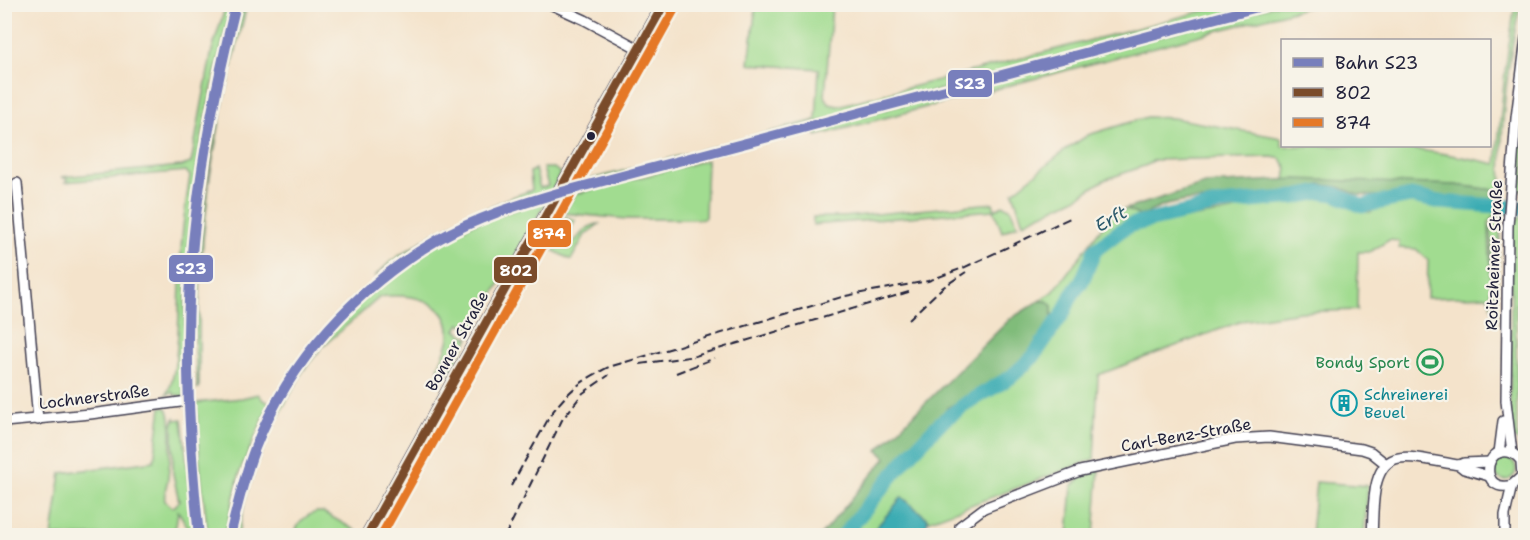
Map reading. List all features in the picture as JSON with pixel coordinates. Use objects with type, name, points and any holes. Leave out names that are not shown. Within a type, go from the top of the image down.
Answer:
[{"type":"main road","name":"Bonner Straße","points":[[367,536],[664,4]]},
{"type":"street","points":[[550,4],[639,49]]},
{"type":"street","name":"Roitzheimer Straße","points":[[1499,453],[1506,401],[1510,192],[1526,38]]},
{"type":"street","points":[[1516,118],[1526,101]]},
{"type":"street","points":[[17,183],[38,420]]},
{"type":"street","name":"Lochnerstraße","points":[[4,422],[38,420],[188,401]]},
{"type":"street","name":"Roitzheimer Straße","points":[[1506,401],[1512,453]]},
{"type":"street","name":"Carl-Benz-Straße","points":[[960,526],[984,508],[1087,468],[1241,438],[1269,437],[1362,448],[1386,464]]},
{"type":"street","points":[[1489,476],[1490,462],[1499,453],[1512,453],[1523,464],[1523,476],[1512,485],[1506,487],[1497,485]]},
{"type":"street","points":[[1372,536],[1376,482],[1386,464],[1402,458],[1459,465],[1490,462]]},
{"type":"street","points":[[1459,465],[1464,469],[1489,476],[1497,485],[1506,515]]},
{"type":"street","points":[[1505,536],[1506,515],[1512,485]]},
{"type":"green space","points":[[1279,4],[1316,5],[816,136],[816,128]]},
{"type":"green space","points":[[226,5],[232,5],[209,102],[194,190],[186,279],[184,398],[181,398],[173,392],[166,395],[171,384],[177,349],[184,214],[190,176],[186,171],[65,182],[68,179],[61,177],[182,166],[191,163],[212,50]]},
{"type":"green space","points":[[244,5],[247,5],[223,103],[210,176],[203,240],[199,308],[199,388],[197,388],[196,296],[209,170],[224,87]]},
{"type":"green space","points":[[756,5],[823,8],[824,5],[832,5],[825,96],[829,104],[838,106],[1226,5],[1262,5],[572,187],[577,183],[816,120],[819,69],[749,64]]},
{"type":"green space","points":[[1515,5],[1520,5],[1505,98],[1502,191],[1455,185],[1285,180],[1287,168],[1281,159],[1272,157],[1154,160],[1147,165],[1104,180],[1078,197],[1023,223],[1013,192],[1088,135],[1147,117],[1173,118],[1281,138],[1281,147],[1402,148],[1496,164],[1505,71]]},
{"type":"green space","points":[[1525,115],[1524,189],[1514,192],[1517,149]]},
{"type":"green space","points":[[707,160],[705,217],[703,219],[627,219],[563,213],[575,194]]},
{"type":"green space","points":[[543,168],[554,168],[560,173],[552,191],[513,201],[463,220],[425,241],[374,277],[391,261],[433,234],[507,199],[532,190],[530,172],[535,169],[540,188],[548,186]]},
{"type":"green space","points":[[1296,179],[1455,185],[1502,191],[1501,203],[1436,198],[1414,193],[1391,197],[1358,195],[1339,187],[1321,184],[1302,194],[1186,201],[1166,205],[1140,216],[1126,209],[1205,184]]},
{"type":"green space","points":[[1330,195],[1365,212],[1371,212],[1382,205],[1413,200],[1437,207],[1501,209],[1501,213],[1495,214],[1489,222],[1491,294],[1496,319],[1488,296],[1427,298],[1428,260],[1416,249],[1399,248],[1399,241],[1389,240],[1370,252],[1358,252],[1357,310],[1300,312],[1242,321],[1098,375],[1094,459],[928,521],[902,497],[876,530],[883,535],[849,536],[943,422],[999,390],[1033,360],[1067,315],[1099,251],[1117,236],[1155,220],[1183,219],[1232,211],[1244,206],[1290,203]]},
{"type":"green space","points":[[547,200],[473,330],[460,324],[456,330],[469,338],[449,373],[438,369],[449,337],[448,324],[436,307],[414,298],[380,297],[322,347],[303,371],[269,433],[246,495],[238,535],[234,536],[245,490],[261,445],[282,402],[307,362],[336,325],[369,291],[406,262],[445,237],[483,220]]},
{"type":"green space","points":[[993,203],[995,210],[1003,205],[1010,208],[1018,225],[1002,232],[994,210],[813,225],[813,217],[843,217]]},
{"type":"green space","points":[[1126,209],[1140,216],[1114,230],[1093,248],[1084,271],[1066,296],[1062,309],[1052,325],[1052,306],[1047,301],[1039,301],[1053,292],[1112,214]]},
{"type":"green space","points":[[559,213],[559,217],[575,220],[569,233],[558,237],[553,235],[550,228]]},
{"type":"green space","points":[[1501,216],[1496,305],[1493,290],[1491,229],[1493,220]]},
{"type":"green space","points":[[1514,217],[1525,219],[1525,303],[1516,304],[1517,435],[1525,445],[1525,450],[1512,437],[1510,423],[1512,226],[1514,226]]},
{"type":"green space","points":[[599,224],[585,235],[571,260],[545,246],[495,334],[493,333],[492,330],[531,261],[535,259],[533,258],[541,244],[563,248],[575,241],[590,226]]},
{"type":"green space","points":[[1039,301],[1047,301],[1052,306],[1052,325],[1031,355],[1014,372],[990,387],[948,407],[840,535],[821,535],[886,458],[878,450],[1010,319]]},
{"type":"green space","points":[[258,394],[270,403],[240,471],[225,535],[208,535],[200,468],[196,403]]},
{"type":"green space","points":[[161,407],[167,408],[171,431],[165,501],[171,507],[179,501],[173,474],[173,421],[175,418],[175,420],[182,419],[195,535],[190,535],[178,511],[176,526],[171,535],[52,536],[61,473],[154,461]]},
{"type":"green space","points":[[1501,458],[1509,458],[1516,465],[1516,473],[1509,480],[1501,480],[1494,473],[1494,465]]},
{"type":"green space","points":[[1099,470],[1094,535],[1068,536],[1072,486],[1081,478]]},
{"type":"green space","points":[[1316,482],[1368,486],[1364,535],[1311,535]]},
{"type":"green space","points":[[317,512],[323,512],[355,530],[358,535],[294,535],[302,521]]},
{"type":"water","points":[[902,497],[928,519],[926,529],[920,535],[883,535],[875,529]]},
{"type":"waterway","name":"Erft","points":[[843,536],[905,460],[940,423],[967,403],[1011,377],[1033,357],[1082,281],[1095,250],[1131,225],[1220,204],[1295,197],[1321,192],[1335,194],[1362,206],[1411,196],[1440,202],[1526,208]]},
{"type":"railway","points":[[511,486],[551,414],[577,386],[609,367],[845,296],[928,281],[963,268],[1070,218]]},
{"type":"railway","points":[[909,319],[942,288],[966,272]]},
{"type":"railway","points":[[640,364],[695,356],[912,291]]},
{"type":"railway","points":[[676,373],[715,358]]},
{"type":"railway","points":[[505,536],[562,420],[583,393],[609,375]]},
{"type":"rail line","name":"S23","points":[[199,536],[188,386],[189,294],[202,169],[217,86],[236,4]]},
{"type":"rail line","name":"S23","points":[[230,536],[255,448],[269,416],[307,356],[329,328],[381,279],[409,258],[453,231],[527,202],[558,193],[1269,4]]},
{"type":"transit line","name":"802","points":[[367,536],[664,4]]},
{"type":"transit line","name":"874","points":[[381,536],[674,10]]},
{"type":"place","name":"Bondy Sport","points":[[1430,362]]},
{"type":"place","name":"Schreinerei Beuel","points":[[1344,403]]}]
